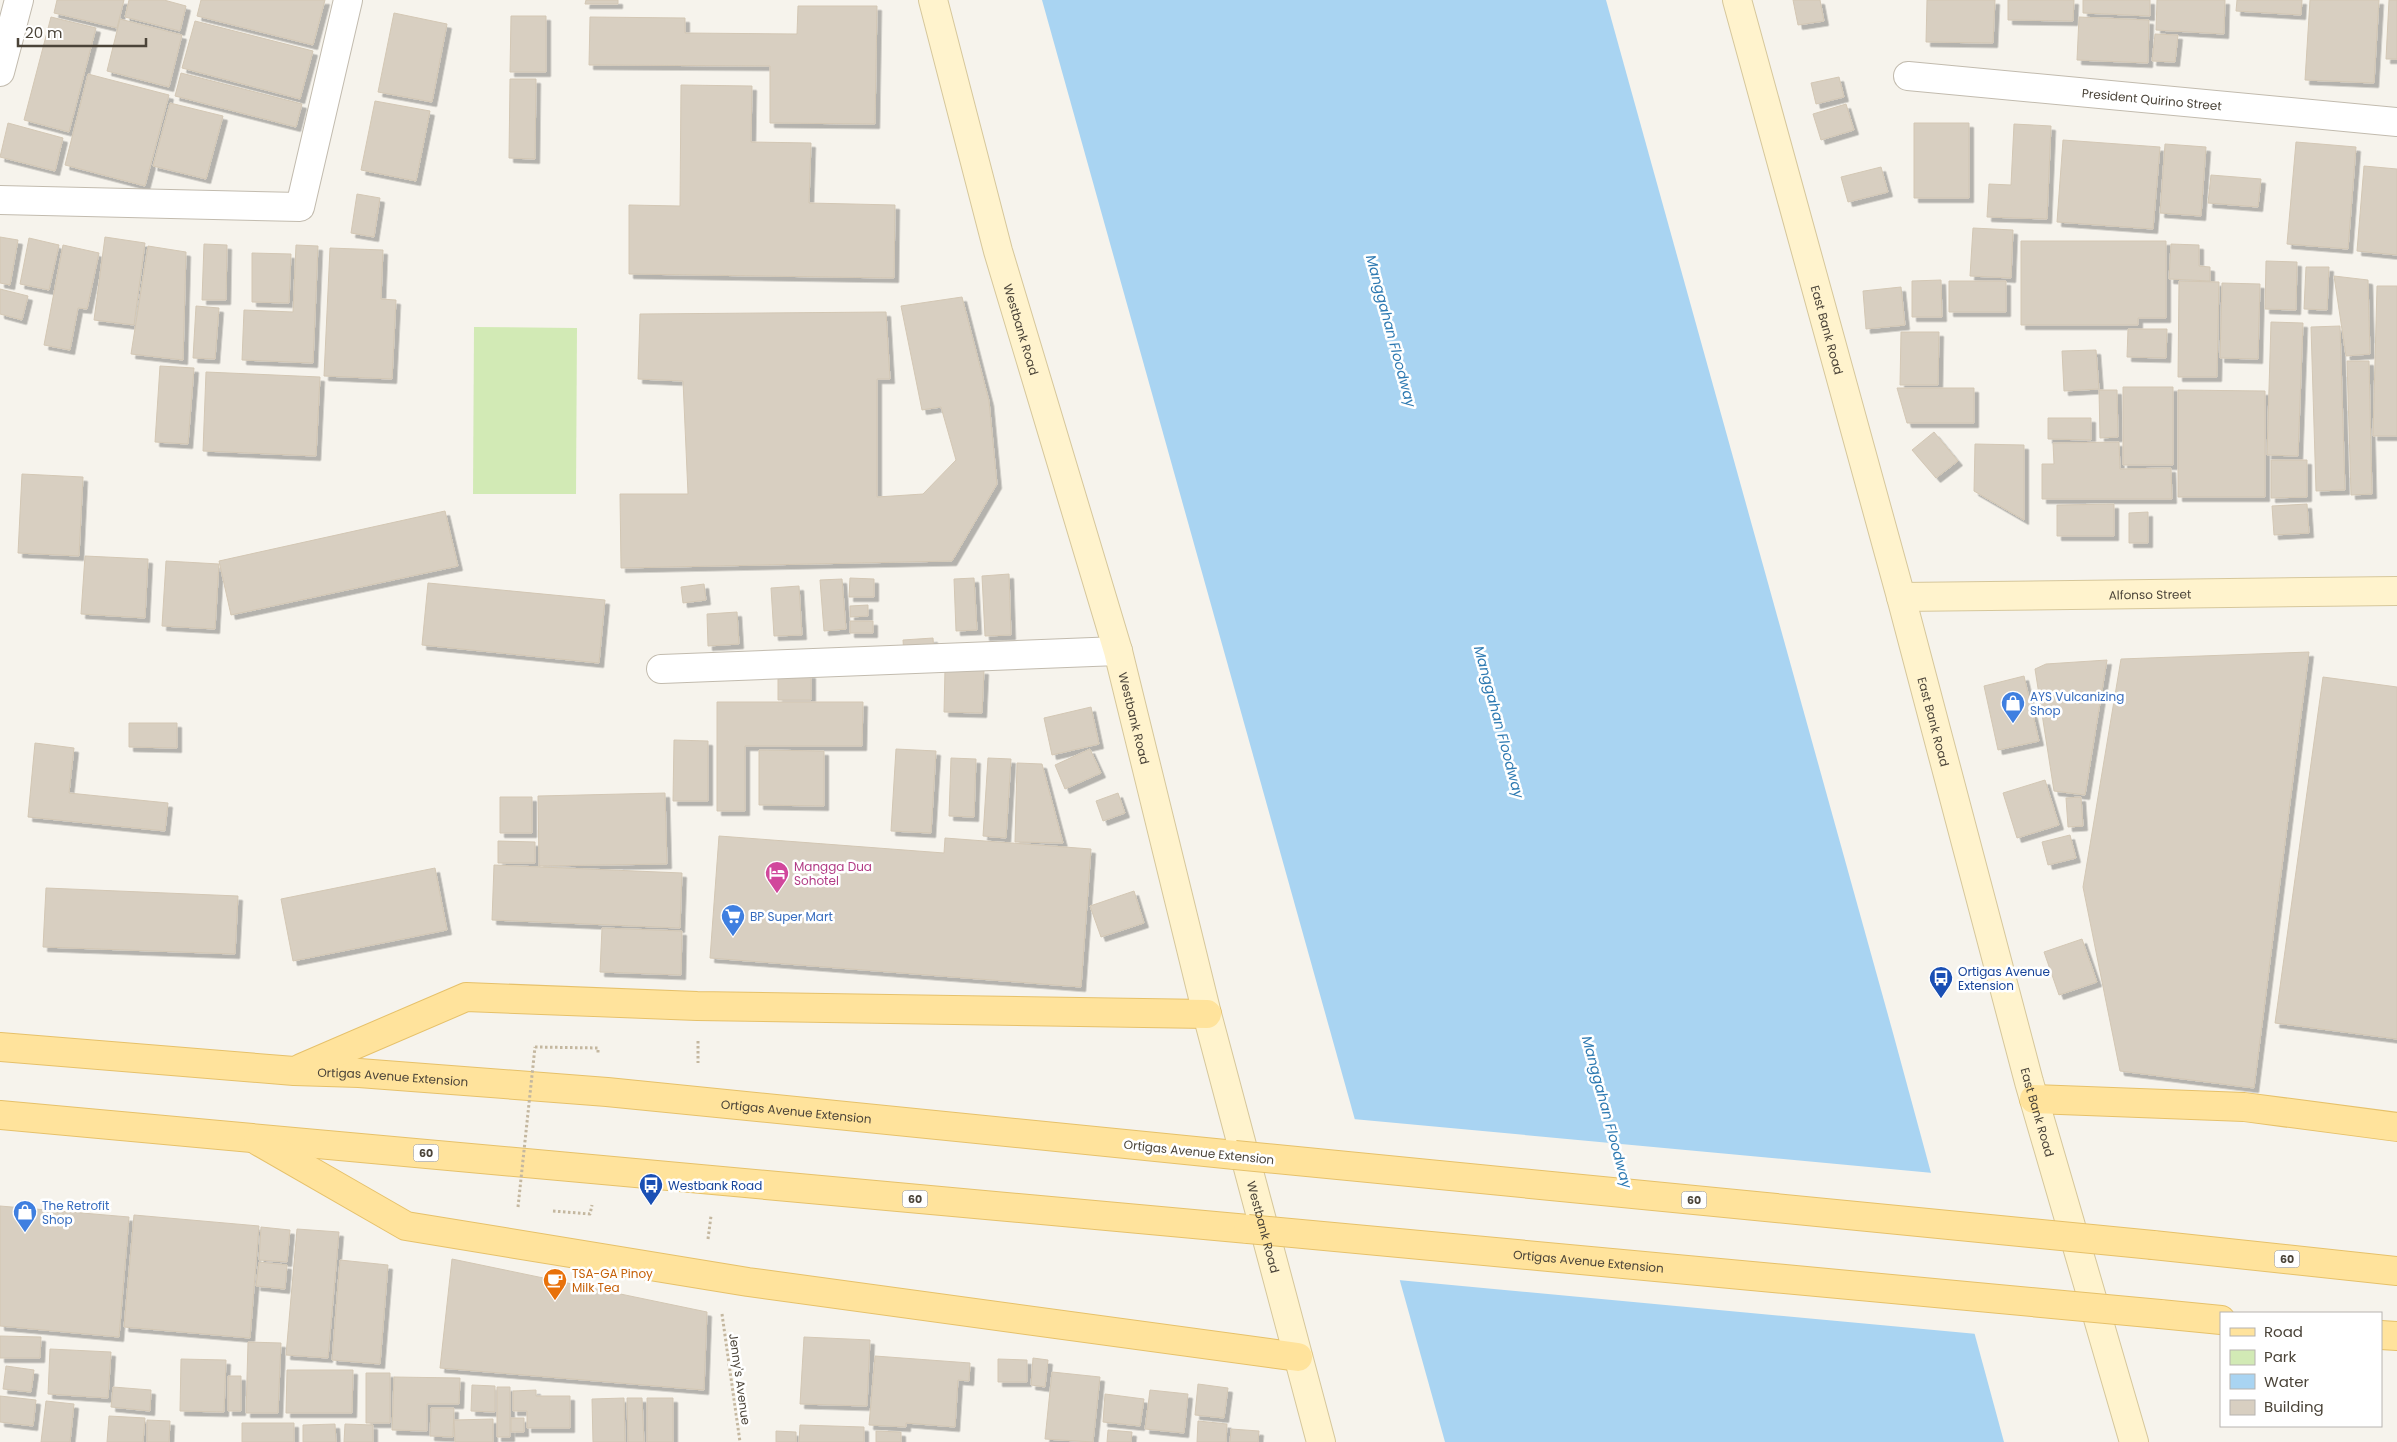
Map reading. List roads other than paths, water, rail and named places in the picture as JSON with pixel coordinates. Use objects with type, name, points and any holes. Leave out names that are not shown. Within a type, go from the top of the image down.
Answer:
[{"type":"main road","points":[[294,1071],[466,997],[697,1006],[1207,1014]]},
{"type":"main road","name":"Ortigas Avenue Extension","points":[[0,1047],[294,1071],[369,1074],[608,1092],[2154,1245],[2397,1271]]},
{"type":"main road","points":[[2034,1099],[2244,1107],[2397,1127]]},
{"type":"main road","name":"Ortigas Avenue Extension","points":[[0,1115],[2220,1320]]},
{"type":"main road","points":[[252,1138],[406,1226],[748,1282],[1298,1357]]},
{"type":"main road","points":[[2382,1335],[2397,1336]]},
{"type":"street","points":[[0,72],[19,0]]},
{"type":"street","points":[[0,200],[300,207],[348,0]]},
{"type":"street","name":"Westbank Road","points":[[933,0],[998,251],[1118,651],[1207,1014],[1321,1442]]},
{"type":"street","name":"East Bank Road","points":[[1737,0],[1901,597],[2034,1099],[2134,1442]]},
{"type":"street","name":"President Quirino Street","points":[[1908,76],[2397,122]]},
{"type":"street","name":"Alfonso Street","points":[[1901,597],[2397,591]]},
{"type":"street","points":[[661,669],[1118,651]]},
{"type":"water","name":"Manggahan Floodway","points":[[1042,0],[1606,0],[1893,1033],[2004,1442],[1445,1442]]},
{"type":"place","name":"AYS Vulcanizing Shop","points":[[2013,724]]},
{"type":"place","name":"Mangga Dua Sohotel","points":[[777,894]]},
{"type":"place","name":"BP Super Mart","points":[[733,937]]},
{"type":"place","name":"Ortigas Avenue Extension","points":[[1941,999]]},
{"type":"place","name":"Westbank Road","points":[[651,1206]]},
{"type":"place","name":"The Retrofit Shop","points":[[25,1233]]},
{"type":"place","name":"TSA-GA Pinoy Milk Tea","points":[[555,1301]]}]
